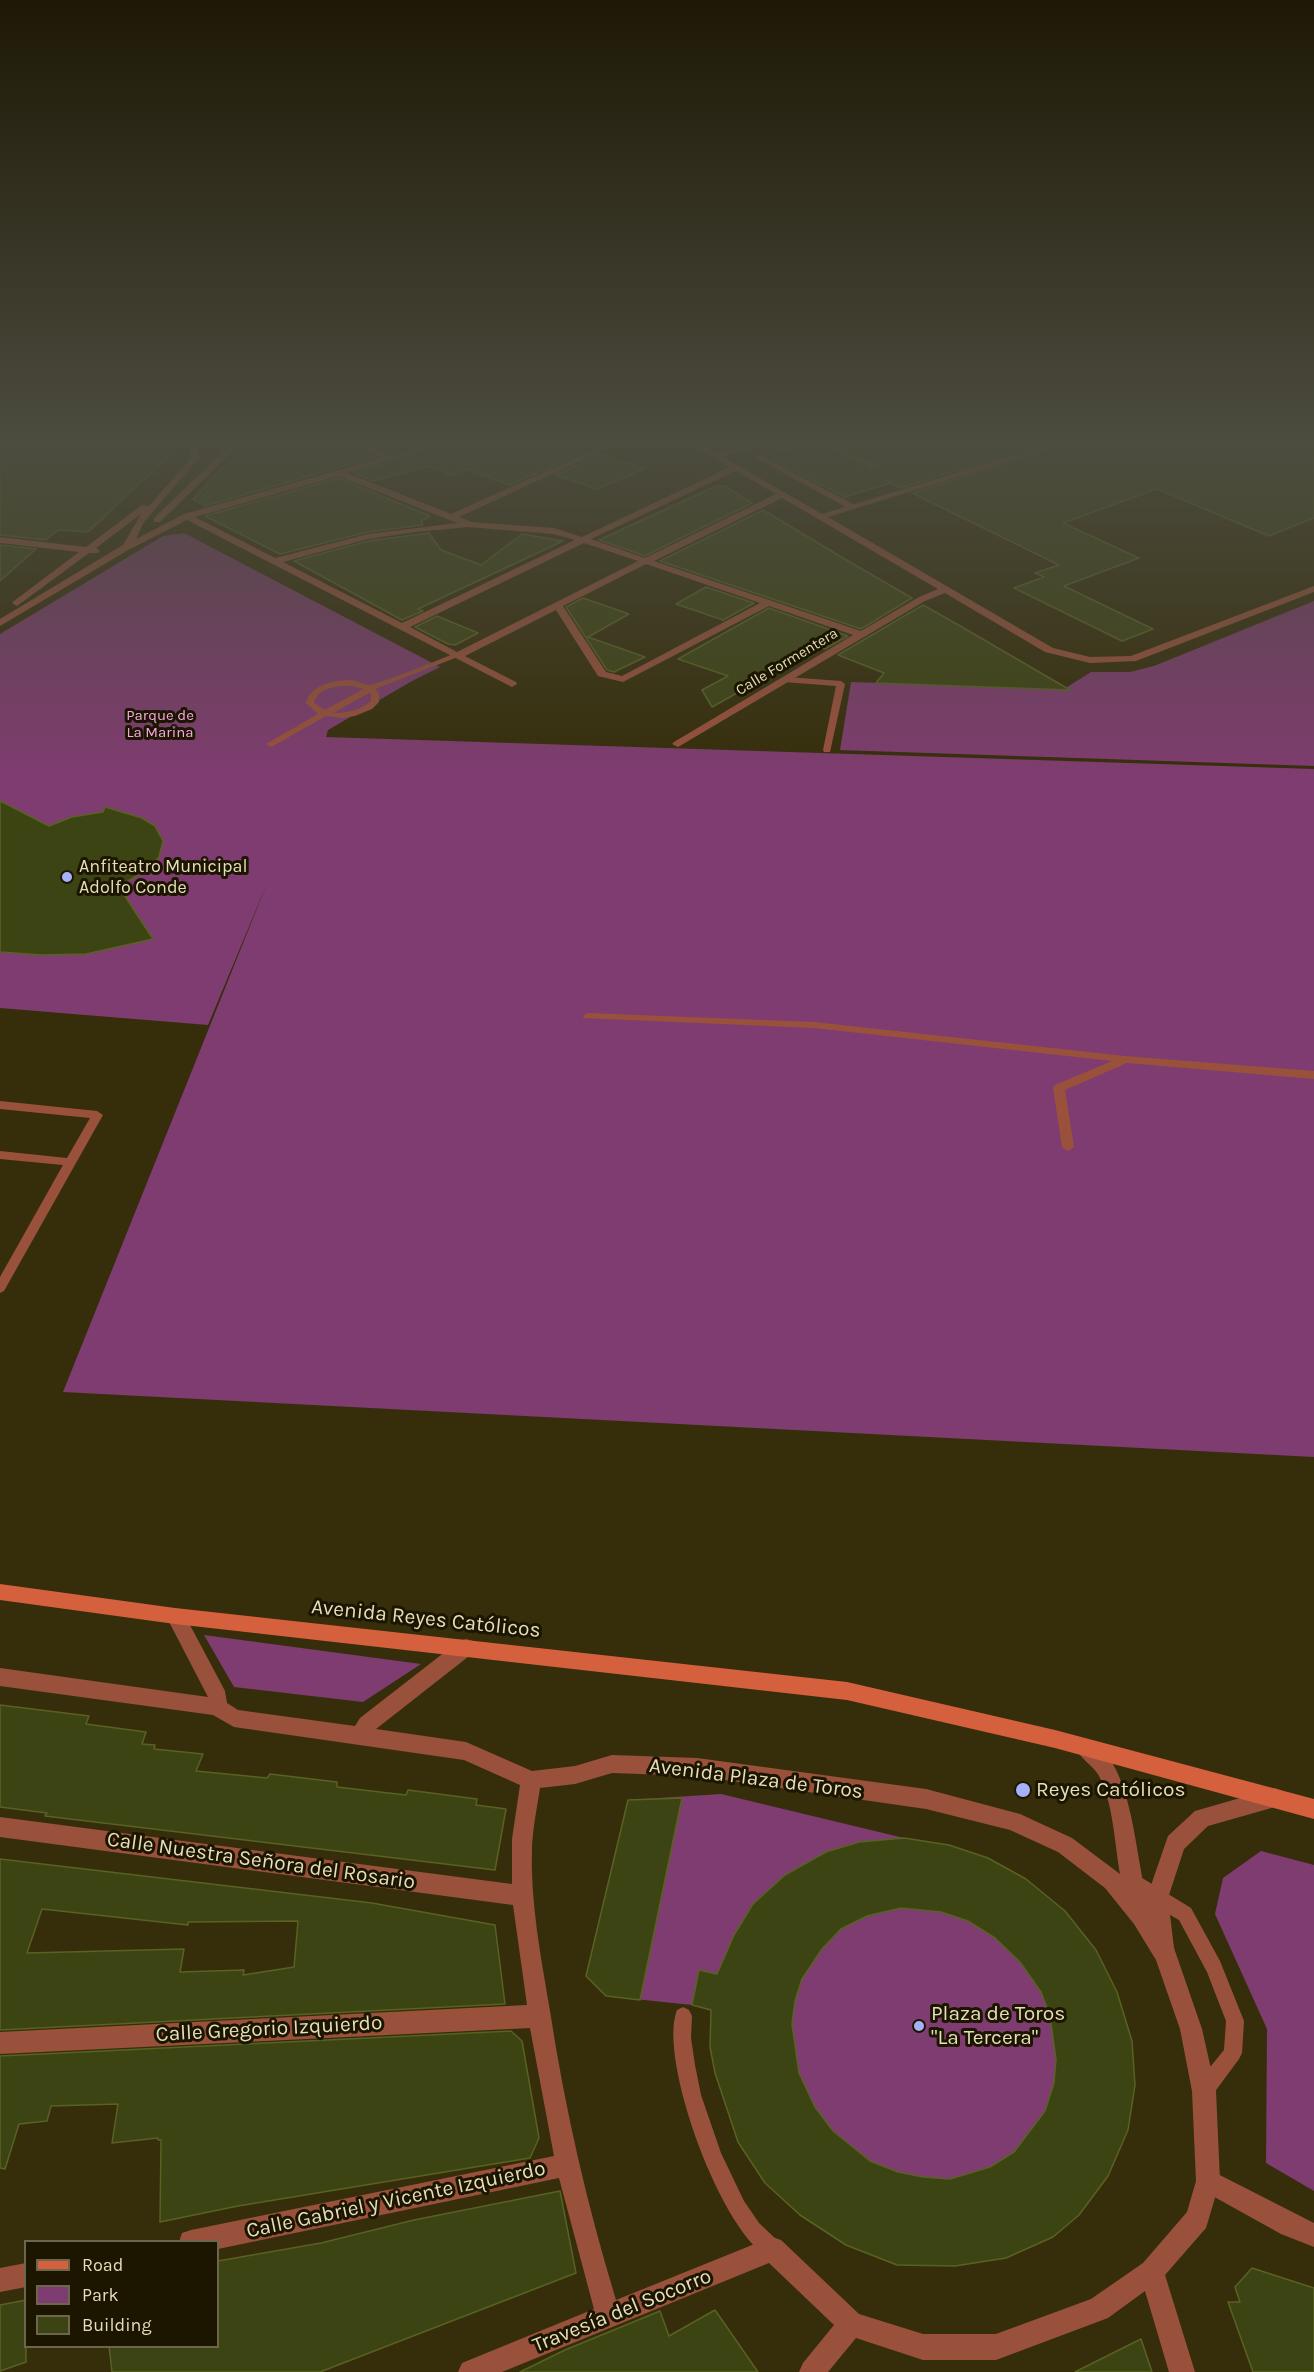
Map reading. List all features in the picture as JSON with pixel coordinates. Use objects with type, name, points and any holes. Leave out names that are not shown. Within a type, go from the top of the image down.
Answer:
[{"type":"main road","name":"Avenida Reyes Católicos","points":[[0,1592],[175,1616],[847,1691],[1085,1747],[1314,1809]]},
{"type":"street","points":[[0,620],[21,600],[80,557]]},
{"type":"street","points":[[0,620],[111,557]]},
{"type":"street","points":[[267,557],[512,684]]},
{"type":"street","points":[[275,561],[290,557]]},
{"type":"street","points":[[402,627],[549,557]]},
{"type":"street","points":[[633,557],[862,635]]},
{"type":"street","points":[[459,655],[655,557]]},
{"type":"street","points":[[888,557],[1049,650],[1090,660],[1132,659],[1314,589]]},
{"type":"street","name":"Calle Formentera","points":[[678,744],[922,599],[945,590]]},
{"type":"street","points":[[558,606],[602,674],[623,679],[768,603]]},
{"type":"street","points":[[175,1616],[218,1697],[217,1707]]},
{"type":"street","points":[[360,1736],[367,1724],[466,1647]]},
{"type":"street","points":[[0,1677],[217,1707],[234,1718],[466,1751],[531,1780],[522,1845],[522,1896],[539,2016],[566,2165],[584,2241],[608,2315]]},
{"type":"street","points":[[1085,1747],[1107,1770],[1117,1798],[1131,1879],[1142,1917]]},
{"type":"street","name":"Avenida Plaza de Toros","points":[[531,1780],[576,1775],[612,1764],[697,1767],[926,1799],[1013,1821],[1065,1845],[1112,1881],[1142,1917],[1165,1954],[1191,2029],[1204,2091],[1208,2181],[1197,2219],[1152,2272],[1099,2309],[996,2347],[923,2347],[851,2324],[772,2249]]},
{"type":"street","points":[[1165,1954],[1156,1898],[1175,1843],[1202,1818],[1275,1798]]},
{"type":"street","name":"Calle Nuestra Señora del Rosario","points":[[0,1827],[522,1896]]},
{"type":"street","name":"Calle Gregorio Izquierdo","points":[[0,2043],[539,2016]]},
{"type":"street","name":"Calle Gabriel y Vicente Izquierdo","points":[[196,2240],[566,2165]]},
{"type":"street","points":[[1208,2181],[1290,2225],[1314,2235]]},
{"type":"street","name":"Travesía del Socorro","points":[[471,2372],[772,2249]]},
{"type":"street","points":[[1152,2272],[1182,2372]]},
{"type":"street","points":[[0,2280],[24,2275]]},
{"type":"street","points":[[812,2372],[851,2324]]},
{"type":"lane","points":[[270,744],[371,688],[459,655]]},
{"type":"lane","points":[[787,680],[841,684],[827,750]]},
{"type":"lane","points":[[341,684],[363,685],[371,688],[375,693],[375,702],[363,711],[344,715],[324,713],[310,704],[314,694],[320,689],[341,684]]},
{"type":"lane","points":[[588,1016],[814,1025],[1125,1059],[1314,1075]]},
{"type":"lane","points":[[1068,1147],[1059,1088],[1125,1059]]},
{"type":"lane","points":[[0,1106],[97,1115],[0,1287]]},
{"type":"lane","points":[[0,1155],[70,1162]]},
{"type":"lane","points":[[1131,1879],[1156,1898],[1185,1914],[1214,1967],[1235,2021],[1233,2053],[1204,2091]]},
{"type":"lane","points":[[682,2016],[681,2028],[694,2103],[719,2170],[750,2226],[772,2249]]},
{"type":"green space","name":"Parque de La Marina","points":[[129,557],[229,557],[440,667],[328,730],[326,737],[1314,769],[1314,1457],[63,1392],[268,881],[208,1025],[0,1008],[0,634]]},
{"type":"green space","points":[[1314,601],[1314,766],[840,750],[851,682],[1064,689],[1091,672],[1130,672],[1154,666]]},
{"type":"green space","points":[[204,1635],[421,1664],[363,1702],[234,1687]]},
{"type":"green space","name":"Plaza de Toros \"La Tercera\"","points":[[721,1794],[904,1838],[949,1845],[988,1858],[1026,1879],[1065,1911],[1096,1950],[1108,2176],[1079,2215],[1053,2237],[1006,2258],[955,2266],[897,2265],[710,2047],[711,2010],[692,2005],[606,1996],[586,1976],[628,1800]]},
{"type":"green space","points":[[1261,1851],[1314,1865],[1314,2191],[1266,2163],[1267,2029],[1215,1914],[1223,1878]]},
{"type":"building","points":[[0,557],[27,557],[0,581]]},
{"type":"building","points":[[310,557],[459,557],[481,565],[492,557],[530,557],[418,609],[423,611],[402,620],[294,561]]},
{"type":"building","points":[[669,557],[841,557],[912,598],[861,629],[660,561]]},
{"type":"building","points":[[1042,557],[1139,558],[1064,586],[1153,629],[1122,641],[1014,588],[1044,577],[1035,573],[1059,565]]},
{"type":"building","points":[[706,587],[754,603],[723,620],[676,604]]},
{"type":"building","points":[[583,598],[629,614],[588,637],[645,657],[614,672],[607,670],[566,607]]},
{"type":"building","points":[[923,605],[1070,690],[876,683],[884,673],[838,655]]},
{"type":"building","points":[[769,608],[848,636],[825,649],[819,647],[712,707],[702,690],[728,676],[678,659]]},
{"type":"building","points":[[437,616],[478,633],[455,645],[448,644],[415,627]]},
{"type":"building","name":"Anfiteatro Municipal Adolfo Conde","points":[[0,801],[49,826],[72,817],[103,812],[105,807],[142,818],[155,826],[163,841],[159,857],[150,867],[119,887],[153,939],[86,954],[41,955],[0,952]]},
{"type":"building","points":[[0,1705],[89,1716],[86,1724],[146,1732],[142,1744],[155,1745],[154,1749],[203,1754],[196,1771],[267,1778],[270,1774],[337,1782],[337,1787],[406,1795],[408,1790],[477,1799],[476,1805],[506,1809],[495,1870],[45,1816],[47,1813],[0,1807]]},
{"type":"building","points":[[682,1798],[640,2000],[606,1996],[586,1976],[628,1800]]},
{"type":"building","points":[[904,1838],[949,1845],[988,1858],[1026,1879],[1065,1911],[1096,1950],[1117,1992],[1132,2041],[1135,2085],[1128,2130],[1108,2176],[1079,2215],[1053,2237],[1006,2258],[955,2266],[897,2265],[846,2245],[800,2215],[765,2183],[738,2142],[715,2073],[710,2047],[711,2010],[692,2005],[699,1970],[717,1974],[734,1935],[753,1904],[785,1875],[826,1852],[859,1842]],"holes":[[[901,1908],[941,1912],[968,1921],[995,1938],[1020,1962],[1041,1992],[1050,2016],[1056,2059],[1054,2083],[1045,2111],[1014,2152],[990,2167],[950,2179],[898,2172],[870,2161],[833,2131],[815,2107],[799,2073],[792,2024],[795,2001],[802,1979],[822,1949],[841,1929],[867,1916]]]},
{"type":"building","points":[[0,1859],[372,1903],[495,1925],[505,2004],[0,2030]],"holes":[[[42,1909],[188,1925],[188,1922],[298,1921],[294,1967],[243,1975],[244,1970],[180,1972],[184,1949],[27,1953]]]},
{"type":"building","points":[[511,2031],[522,2041],[539,2138],[530,2158],[238,2206],[160,2222],[161,2140],[158,2138],[112,2143],[118,2104],[51,2106],[47,2121],[19,2124],[5,2169],[0,2168],[0,2056]]},
{"type":"building","points":[[560,2191],[576,2273],[320,2372],[112,2372],[109,2348],[219,2348],[219,2261],[321,2243],[414,2220]]},
{"type":"building","points":[[1252,2268],[1314,2288],[1314,2372],[1253,2372],[1228,2302],[1240,2302],[1235,2287]]},
{"type":"building","points":[[24,2300],[26,2362],[0,2371],[0,2305]]},
{"type":"building","points":[[715,2310],[758,2372],[520,2372],[565,2350],[660,2311],[669,2336]]},
{"type":"building","points":[[1141,2339],[1152,2372],[1075,2372]]},
{"type":"place","name":"Anfiteatro Municipal Adolfo Conde","points":[[67,877]]},
{"type":"place","name":"Reyes Católicos","points":[[1023,1790]]},
{"type":"place","name":"Plaza de Toros \"La Tercera\"","points":[[919,2026]]}]
